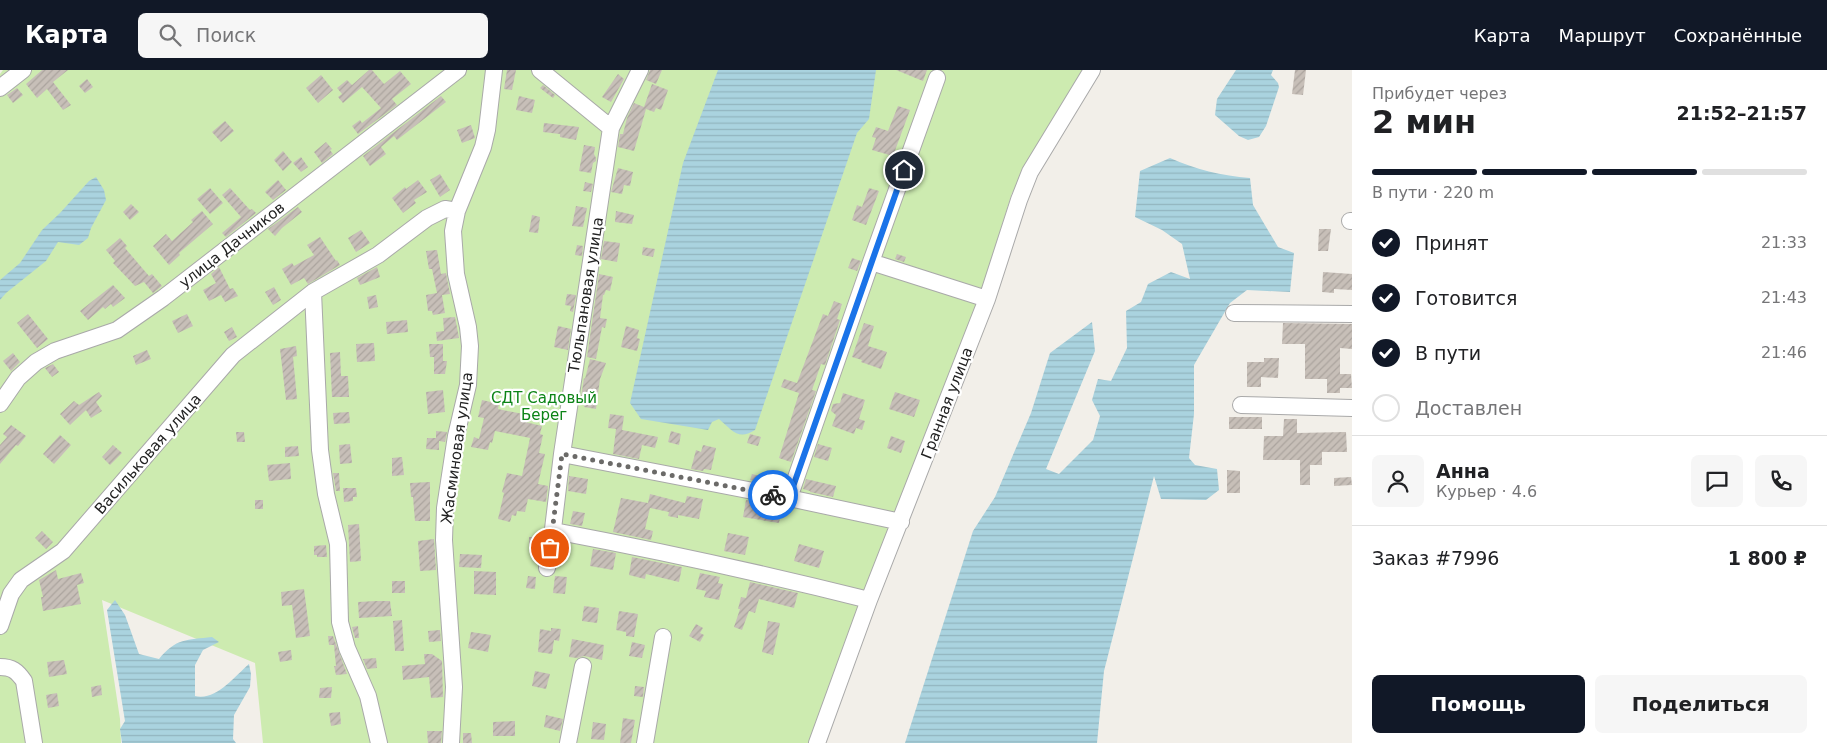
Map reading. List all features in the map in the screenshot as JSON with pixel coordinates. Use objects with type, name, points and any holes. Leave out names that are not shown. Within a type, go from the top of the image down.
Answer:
[{"type":"street","points":[[0,88],[23,70]]},
{"type":"street","name":"улица Дачников","points":[[0,404],[18,378],[36,362],[55,351],[117,330],[164,298],[458,70]]},
{"type":"street","name":"Жасминовая улица","points":[[451,743],[454,687],[444,540],[445,508],[456,436],[468,385],[470,346],[468,327],[456,274],[453,231],[457,210],[483,148],[494,70]]},
{"type":"street","points":[[540,70],[611,128]]},
{"type":"street","name":"Тюльпановая улица","points":[[548,568],[562,454],[611,128],[640,70]]},
{"type":"street","name":"Гранная улица","points":[[817,743],[869,600],[987,299],[1030,172],[1092,70]]},
{"type":"street","points":[[789,498],[937,78]]},
{"type":"street","name":"Васильковая улица","points":[[0,626],[11,594],[21,580],[64,551],[233,355],[313,292],[378,254],[435,213],[445,210],[457,210]]},
{"type":"street","points":[[871,262],[987,299]]},
{"type":"street","points":[[313,292],[320,450],[326,494],[338,544],[340,622],[347,648],[368,696],[379,743]]},
{"type":"street","points":[[1234,312],[1352,314]]},
{"type":"street","points":[[1241,405],[1352,408]]},
{"type":"street","points":[[562,454],[789,498],[901,522]]},
{"type":"street","points":[[553,530],[796,582],[869,600]]},
{"type":"street","points":[[645,743],[663,637]]},
{"type":"street","points":[[568,743],[583,666]]},
{"type":"street","points":[[0,667],[14,669],[24,681],[34,743]]},
{"type":"green space","name":"СДТ Садовый Берег","points":[[3,70],[1087,70],[1012,193],[978,301],[813,743],[263,743],[255,663],[102,600],[120,719],[121,743],[0,743],[0,74]]},
{"type":"water","points":[[718,70],[876,70],[869,119],[857,133],[755,430],[744,434],[736,433],[719,419],[712,422],[708,430],[641,419],[630,403],[683,163]]},
{"type":"water","points":[[1236,70],[1273,70],[1271,75],[1279,87],[1266,126],[1259,137],[1248,140],[1239,136],[1215,115],[1217,99]]},
{"type":"water","points":[[1170,158],[1229,176],[1250,178],[1253,205],[1278,247],[1294,253],[1290,292],[1247,290],[1230,303],[1194,365],[1194,414],[1189,458],[1195,465],[1217,469],[1219,490],[1206,500],[1161,499],[1154,476],[1104,671],[1097,743],[905,743],[973,531],[995,497],[1031,413],[1050,353],[1092,322],[1095,351],[1046,469],[1059,474],[1093,440],[1100,416],[1092,400],[1098,379],[1111,381],[1127,348],[1126,311],[1141,302],[1148,284],[1171,272],[1190,279],[1182,244],[1162,230],[1135,217],[1140,171]]},
{"type":"water","points":[[96,177],[104,190],[106,200],[91,228],[88,238],[79,245],[58,242],[46,261],[0,300],[0,280],[20,263],[42,230],[89,181]]},
{"type":"water","points":[[115,600],[125,615],[139,654],[159,659],[171,647],[182,641],[212,637],[219,642],[203,650],[195,665],[195,696],[203,697],[217,692],[249,664],[251,674],[250,687],[234,715],[233,739],[236,743],[122,743],[120,729],[125,721],[107,610]]},
{"type":"building","points":[[42,70],[68,70],[53,82],[71,105],[63,110],[47,89],[37,98],[26,84]]},
{"type":"building","points":[[369,70],[372,70],[384,84],[400,71],[411,84],[392,99],[397,105],[358,134],[352,126],[360,120],[362,123],[381,108],[362,87],[343,103],[338,97],[342,94],[337,88],[347,80],[352,85]]},
{"type":"building","points":[[507,70],[516,70],[512,90],[504,89]]},
{"type":"building","points":[[650,70],[662,70],[656,84],[646,80]]},
{"type":"building","points":[[896,70],[927,70],[923,81]]},
{"type":"building","points":[[1295,70],[1306,70],[1303,95],[1292,94]]},
{"type":"building","points":[[618,74],[624,79],[611,102],[602,97]]},
{"type":"building","points":[[321,75],[333,90],[318,103],[306,88]]},
{"type":"building","points":[[87,79],[93,87],[85,93],[79,86]]},
{"type":"building","points":[[652,84],[668,90],[661,110],[656,108],[654,112],[646,109],[634,151],[618,147],[620,134],[623,134],[627,118],[634,103],[644,107]]},
{"type":"building","points":[[543,85],[555,95],[553,98],[540,88]]},
{"type":"building","points":[[17,88],[23,95],[13,103],[7,95]]},
{"type":"building","points":[[441,96],[446,102],[397,140],[394,136],[381,147],[386,154],[370,166],[363,156]]},
{"type":"building","points":[[519,96],[535,100],[532,113],[516,110]]},
{"type":"building","points":[[898,106],[910,110],[893,156],[872,150],[876,138],[872,137],[876,127],[888,131]]},
{"type":"building","points":[[225,121],[234,131],[221,142],[212,132]]},
{"type":"building","points":[[544,123],[579,127],[576,140],[560,137],[560,134],[543,132]]},
{"type":"building","points":[[471,125],[475,138],[462,143],[457,130]]},
{"type":"building","points":[[326,142],[332,149],[330,150],[333,154],[322,163],[314,152]]},
{"type":"building","points":[[584,145],[595,147],[596,161],[593,163],[591,173],[579,171]]},
{"type":"building","points":[[283,151],[292,162],[283,171],[274,160]]},
{"type":"building","points":[[301,157],[308,167],[301,172],[293,163]]},
{"type":"building","points":[[618,168],[633,172],[630,186],[624,185],[622,194],[611,192]]},
{"type":"building","points":[[440,174],[450,190],[440,197],[430,180]]},
{"type":"building","points":[[278,180],[286,190],[273,200],[265,192]]},
{"type":"building","points":[[418,180],[427,192],[414,200],[416,203],[403,213],[392,198],[405,187],[406,189]]},
{"type":"building","points":[[585,182],[593,184],[591,192],[583,191]]},
{"type":"building","points":[[210,188],[223,203],[210,214],[197,199]]},
{"type":"building","points":[[230,188],[250,210],[252,209],[256,213],[226,237],[222,233],[241,217],[222,195]]},
{"type":"building","points":[[869,188],[879,191],[866,225],[852,220],[857,205],[862,207]]},
{"type":"building","points":[[131,204],[139,212],[130,220],[123,212]]},
{"type":"building","points":[[576,206],[587,208],[583,227],[572,226]]},
{"type":"building","points":[[298,207],[302,212],[275,236],[268,229]]},
{"type":"building","points":[[202,211],[213,224],[179,253],[180,255],[169,265],[153,246],[166,234],[172,241]]},
{"type":"building","points":[[616,211],[634,215],[632,224],[615,222]]},
{"type":"building","points":[[532,215],[540,217],[538,233],[529,232]]},
{"type":"building","points":[[1319,229],[1331,229],[1328,251],[1318,251]]},
{"type":"building","points":[[361,230],[370,243],[356,252],[348,238]]},
{"type":"building","points":[[320,237],[340,265],[308,284],[304,278],[291,285],[282,269],[292,263],[294,266],[314,255],[307,245]]},
{"type":"building","points":[[120,238],[127,246],[125,248],[149,276],[152,274],[162,286],[153,293],[144,282],[135,286],[113,263],[115,261],[106,250]]},
{"type":"building","points":[[604,241],[620,243],[617,262],[601,259]]},
{"type":"building","points":[[577,245],[583,246],[582,256],[575,255]]},
{"type":"building","points":[[643,247],[655,249],[653,257],[642,255]]},
{"type":"building","points":[[437,250],[441,274],[446,273],[450,294],[442,295],[445,313],[433,315],[432,311],[428,311],[426,295],[437,293],[432,269],[429,269],[426,251]]},
{"type":"building","points":[[897,254],[906,257],[904,262],[895,259]]},
{"type":"building","points":[[852,258],[861,261],[857,271],[848,268]]},
{"type":"building","points":[[219,267],[230,289],[233,288],[238,296],[225,302],[221,295],[209,301],[203,290],[216,283],[211,274]]},
{"type":"building","points":[[377,267],[380,277],[360,285],[357,278]]},
{"type":"building","points":[[1323,272],[1352,274],[1352,290],[1334,289],[1334,293],[1322,292]]},
{"type":"building","points":[[599,274],[613,277],[610,291],[606,290],[603,295],[600,318],[607,319],[605,328],[602,327],[596,359],[587,357]]},
{"type":"building","points":[[113,285],[125,298],[113,307],[111,304],[105,309],[103,307],[88,320],[80,311]]},
{"type":"building","points":[[274,287],[281,300],[273,305],[265,292]]},
{"type":"building","points":[[567,294],[576,295],[573,312],[570,311],[571,306],[565,305]]},
{"type":"building","points":[[376,295],[378,307],[369,309],[367,297]]},
{"type":"building","points":[[834,301],[842,304],[837,319],[840,320],[825,365],[821,364],[812,390],[816,391],[791,462],[779,458],[799,393],[781,387],[784,379],[797,383],[823,314],[828,316]]},
{"type":"building","points":[[28,314],[48,339],[37,348],[17,323]]},
{"type":"building","points":[[187,314],[193,326],[178,333],[172,321]]},
{"type":"building","points":[[455,317],[459,338],[437,341],[436,332],[444,331],[443,318]]},
{"type":"building","points":[[407,320],[408,332],[387,334],[386,322]]},
{"type":"building","points":[[864,323],[874,326],[868,346],[887,352],[881,369],[852,357]]},
{"type":"building","points":[[1283,323],[1352,324],[1352,349],[1340,348],[1340,374],[1351,374],[1352,388],[1340,388],[1340,393],[1327,393],[1327,379],[1305,379],[1305,344],[1282,344]]},
{"type":"building","points":[[558,326],[571,329],[568,350],[554,347]]},
{"type":"building","points":[[626,326],[639,330],[637,338],[640,339],[637,351],[621,347]]},
{"type":"building","points":[[232,327],[237,337],[229,341],[224,332]]},
{"type":"building","points":[[374,343],[375,361],[357,362],[356,344]]},
{"type":"building","points":[[429,344],[443,344],[443,361],[447,361],[445,374],[434,374],[434,357],[430,357]]},
{"type":"building","points":[[296,346],[297,356],[293,357],[297,399],[286,400],[280,349]]},
{"type":"building","points":[[147,350],[151,359],[136,365],[133,356]]},
{"type":"building","points":[[340,352],[341,376],[348,376],[349,397],[332,397],[330,353]]},
{"type":"building","points":[[13,353],[20,362],[11,371],[3,361]]},
{"type":"building","points":[[1264,358],[1279,358],[1278,378],[1261,377],[1261,387],[1247,387],[1247,362],[1264,362]]},
{"type":"building","points":[[590,359],[606,363],[600,379],[596,409],[584,407],[585,404],[580,403],[584,378]]},
{"type":"building","points":[[53,364],[59,372],[52,377],[45,368]]},
{"type":"building","points":[[443,390],[445,412],[428,414],[426,392]]},
{"type":"building","points":[[99,392],[102,396],[96,402],[102,411],[91,418],[86,410],[70,425],[60,414],[74,401],[79,405]]},
{"type":"building","points":[[895,392],[920,400],[914,417],[889,409]]},
{"type":"building","points":[[843,393],[865,400],[859,419],[865,421],[862,430],[856,428],[854,434],[832,426],[836,415],[831,411],[833,404],[840,403]]},
{"type":"building","points":[[482,400],[499,404],[498,409],[523,414],[521,421],[542,426],[540,434],[543,435],[539,453],[545,454],[538,484],[548,486],[546,502],[528,499],[525,512],[517,511],[516,516],[512,515],[510,522],[498,519],[504,493],[502,492],[507,473],[522,476],[530,438],[495,431],[488,450],[471,447],[474,437],[479,439],[484,418],[478,417]]},
{"type":"building","points":[[349,412],[350,423],[334,424],[333,413]]},
{"type":"building","points":[[610,414],[624,416],[622,430],[658,437],[655,448],[642,445],[639,459],[613,454],[616,429],[608,428]]},
{"type":"building","points":[[1229,417],[1262,417],[1262,429],[1229,429]]},
{"type":"building","points":[[1284,419],[1297,419],[1297,433],[1346,432],[1347,452],[1322,452],[1322,465],[1310,465],[1310,485],[1300,485],[1300,460],[1263,460],[1264,436],[1283,436]]},
{"type":"building","points":[[11,425],[26,436],[0,464],[0,445],[7,437],[3,434]]},
{"type":"building","points":[[436,431],[447,432],[445,442],[439,441],[439,450],[426,449],[427,438],[436,438]]},
{"type":"building","points":[[671,431],[681,434],[679,445],[668,442]]},
{"type":"building","points":[[236,432],[244,432],[245,442],[237,442]]},
{"type":"building","points":[[750,434],[761,437],[758,446],[747,443]]},
{"type":"building","points":[[60,435],[71,445],[54,464],[43,454]]},
{"type":"building","points":[[891,436],[905,441],[901,453],[887,448]]},
{"type":"building","points":[[350,444],[352,463],[340,464],[339,445]]},
{"type":"building","points":[[818,444],[832,448],[828,461],[814,457]]},
{"type":"building","points":[[113,445],[122,453],[110,465],[102,457]]},
{"type":"building","points":[[703,445],[716,448],[711,470],[691,469],[696,450],[701,452]]},
{"type":"building","points":[[298,446],[299,456],[285,457],[285,447]]},
{"type":"building","points":[[402,457],[404,475],[392,476],[392,458]]},
{"type":"building","points":[[290,463],[291,479],[269,481],[267,465]]},
{"type":"building","points":[[1227,470],[1240,471],[1240,493],[1227,493]]},
{"type":"building","points":[[333,473],[339,473],[340,491],[336,491]]},
{"type":"building","points":[[752,474],[760,476],[758,482],[750,480]]},
{"type":"building","points":[[569,476],[588,479],[586,494],[568,491]]},
{"type":"building","points":[[1351,477],[1352,485],[1334,486],[1334,478]]},
{"type":"building","points":[[806,479],[836,486],[833,497],[803,489]]},
{"type":"building","points":[[430,482],[430,521],[415,521],[410,483]]},
{"type":"building","points":[[343,488],[356,488],[357,497],[353,497],[353,501],[344,502]]},
{"type":"building","points":[[650,494],[685,503],[687,496],[703,499],[699,519],[678,515],[678,518],[668,516],[669,512],[650,508],[645,529],[653,531],[651,540],[613,532],[621,498],[648,503]]},
{"type":"building","points":[[255,500],[263,500],[263,509],[255,509]]},
{"type":"building","points":[[746,500],[782,507],[779,523],[743,517]]},
{"type":"building","points":[[573,511],[585,513],[582,526],[570,524]]},
{"type":"building","points":[[359,524],[361,561],[350,562],[348,525]]},
{"type":"building","points":[[42,531],[53,542],[46,549],[35,538]]},
{"type":"building","points":[[728,533],[749,537],[745,555],[724,551]]},
{"type":"building","points":[[529,537],[542,537],[540,549],[529,548]]},
{"type":"building","points":[[434,539],[436,570],[420,571],[418,541]]},
{"type":"building","points":[[799,544],[824,551],[819,568],[794,561]]},
{"type":"building","points":[[326,545],[327,557],[317,557],[317,555],[314,555],[314,546]]},
{"type":"building","points":[[561,546],[565,546],[563,562],[558,561]]},
{"type":"building","points":[[593,549],[616,553],[613,570],[590,566]]},
{"type":"building","points":[[460,554],[482,555],[481,568],[459,567]]},
{"type":"building","points":[[632,557],[682,567],[679,582],[646,574],[645,579],[629,575]]},
{"type":"building","points":[[56,570],[58,579],[81,573],[84,583],[77,585],[81,604],[43,611],[41,597],[43,597],[39,580]]},
{"type":"building","points":[[474,571],[496,572],[496,595],[474,594]]},
{"type":"building","points":[[700,573],[720,577],[718,583],[723,584],[719,600],[704,597],[706,591],[696,589]]},
{"type":"building","points":[[528,576],[536,577],[535,589],[526,588]]},
{"type":"building","points":[[555,576],[567,577],[565,594],[553,593]]},
{"type":"building","points":[[392,581],[405,581],[405,593],[392,593]]},
{"type":"building","points":[[750,582],[798,593],[794,608],[759,599],[755,613],[749,611],[742,630],[734,627],[740,609],[738,609],[741,597],[746,598]]},
{"type":"building","points":[[304,589],[310,636],[296,638],[292,605],[282,606],[281,592]]},
{"type":"building","points":[[390,601],[392,616],[359,618],[358,602]]},
{"type":"building","points":[[584,606],[599,608],[597,623],[582,621]]},
{"type":"building","points":[[619,611],[638,614],[634,637],[626,636],[626,632],[616,630]]},
{"type":"building","points":[[402,620],[404,651],[395,651],[393,621]]},
{"type":"building","points":[[768,621],[780,623],[773,655],[762,652]]},
{"type":"building","points":[[696,624],[703,628],[700,633],[704,635],[700,642],[689,636]]},
{"type":"building","points":[[358,626],[359,638],[355,638],[352,627]]},
{"type":"building","points":[[551,628],[561,629],[559,641],[554,640],[552,654],[538,652],[540,629],[551,631]]},
{"type":"building","points":[[440,630],[441,641],[429,642],[428,631]]},
{"type":"building","points":[[471,632],[491,635],[488,652],[468,648]]},
{"type":"building","points":[[328,636],[333,636],[347,674],[336,675],[334,645],[329,645]]},
{"type":"building","points":[[572,639],[604,645],[602,660],[584,656],[577,658],[569,657]]},
{"type":"building","points":[[632,642],[645,645],[642,658],[629,656]]},
{"type":"building","points":[[291,650],[292,660],[280,662],[278,652]]},
{"type":"building","points":[[424,654],[432,654],[442,661],[443,697],[431,698],[429,677],[403,680],[402,666],[425,664]]},
{"type":"building","points":[[376,658],[377,668],[367,669],[363,659]]},
{"type":"building","points":[[64,660],[67,674],[49,677],[47,662]]},
{"type":"building","points":[[535,671],[550,674],[546,689],[532,686]]},
{"type":"building","points":[[101,685],[102,695],[92,697],[91,687]]},
{"type":"building","points":[[635,686],[644,687],[643,697],[634,696]]},
{"type":"building","points":[[332,687],[331,698],[319,698],[320,688]]},
{"type":"building","points":[[57,693],[59,706],[48,708],[46,695]]},
{"type":"building","points":[[340,712],[341,724],[331,726],[329,713]]},
{"type":"building","points":[[546,715],[563,719],[560,731],[544,727]]},
{"type":"building","points":[[623,718],[635,720],[631,743],[620,743]]},
{"type":"building","points":[[515,721],[515,736],[493,736],[493,722]]},
{"type":"building","points":[[593,722],[606,724],[604,740],[591,739]]},
{"type":"building","points":[[427,731],[442,731],[441,743],[428,743]]},
{"type":"building","points":[[463,733],[471,733],[472,743],[463,743]]},
{"type":"way so far","points":[[550,548],[562,454],[773,495]]},
{"type":"route","points":[[773,495],[789,498],[904,170]]}]
